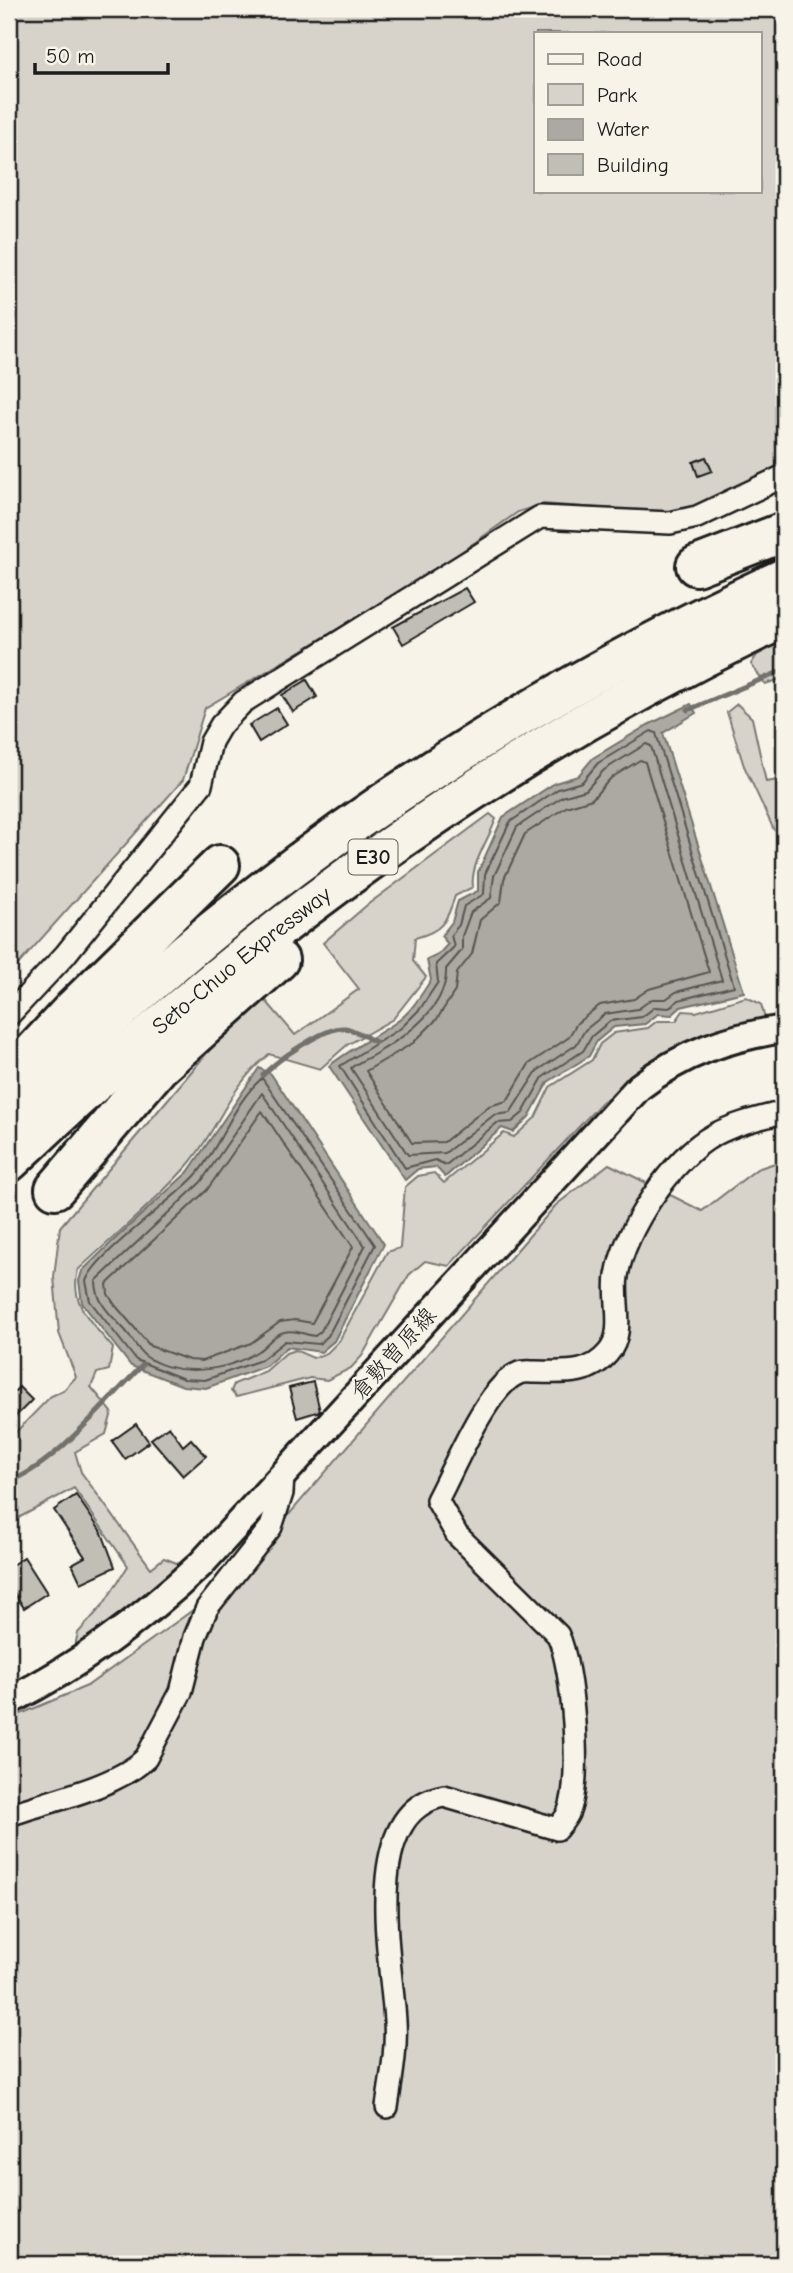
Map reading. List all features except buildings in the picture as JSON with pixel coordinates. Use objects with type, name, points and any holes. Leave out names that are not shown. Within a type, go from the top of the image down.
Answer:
[{"type":"highway","points":[[696,566],[784,532]]},
{"type":"highway","name":"Seto-Chuo Expressway","points":[[9,1114],[80,1045],[214,929],[361,820],[560,694],[668,634],[784,578]]},
{"type":"highway","name":"Seto-Chuo Expressway","points":[[9,1162],[156,1026],[281,924],[353,870],[583,721],[784,618]]},
{"type":"highway","points":[[55,1188],[159,1067],[242,991],[502,771]]},
{"type":"highway","points":[[9,1078],[74,1008],[220,865]]},
{"type":"street","points":[[9,1016],[65,955],[201,785],[211,742],[221,725],[243,702],[540,517],[670,523],[696,517],[784,476]]},
{"type":"street","name":"倉敷曽原線","points":[[9,1701],[123,1632],[201,1564],[639,1087],[664,1068],[699,1050],[742,1035],[784,1029]]},
{"type":"street","points":[[387,2107],[396,2023],[386,1951],[385,1879],[402,1825],[425,1800],[444,1796],[557,1829],[569,1813],[575,1787],[570,1678],[566,1652],[558,1635],[457,1535],[437,1500],[499,1388],[520,1373],[575,1372],[596,1367],[611,1350],[618,1324],[617,1276],[627,1243],[659,1187],[696,1148],[714,1135],[784,1112]]},
{"type":"street","points":[[9,1815],[103,1783],[137,1767],[146,1758],[181,1692],[195,1637],[206,1608],[271,1527],[282,1493],[283,1475]]},
{"type":"green space","points":[[9,9],[784,9],[784,469],[680,514],[543,504],[518,512],[430,574],[205,708],[183,780],[9,975]]},
{"type":"green space","points":[[784,641],[784,678],[765,684],[751,664],[757,655]]},
{"type":"green space","points":[[737,704],[752,718],[766,782],[784,779],[784,835],[774,830],[744,766],[727,712]]},
{"type":"green space","points":[[490,814],[496,819],[474,870],[473,887],[455,896],[446,919],[438,928],[415,938],[413,961],[426,977],[393,1019],[347,1045],[320,1069],[269,1054],[243,1081],[187,1166],[78,1270],[77,1293],[84,1312],[113,1348],[109,1370],[97,1373],[91,1387],[112,1412],[106,1434],[75,1452],[81,1472],[151,1568],[164,1558],[179,1564],[151,1595],[73,1654],[78,1633],[103,1605],[128,1566],[74,1488],[9,1523],[9,1439],[51,1396],[63,1391],[76,1377],[59,1333],[54,1277],[60,1227],[234,1021],[262,996],[295,1035],[359,989],[323,943],[367,905]]},
{"type":"green space","points":[[746,997],[761,1004],[765,1019],[641,1073],[602,1102],[449,1266],[425,1261],[409,1275],[362,1356],[351,1368],[327,1380],[310,1378],[236,1397],[231,1391],[234,1384],[266,1371],[286,1353],[295,1350],[313,1358],[327,1353],[339,1341],[387,1252],[400,1248],[405,1187],[418,1176],[434,1173],[444,1183],[504,1133],[514,1137],[535,1118],[550,1087],[592,1060],[600,1044],[614,1033],[648,1028],[657,1021],[676,1021],[683,1011],[696,1012]]},
{"type":"green space","points":[[784,1160],[784,2264],[9,2264],[9,1719],[87,1686],[229,1584],[556,1205],[609,1164],[702,1211],[757,1169]]},
{"type":"water","points":[[691,704],[696,713],[663,733],[744,992],[681,1007],[672,1015],[658,1014],[645,1024],[614,1027],[597,1041],[589,1056],[548,1082],[529,1117],[513,1132],[502,1128],[445,1177],[436,1167],[418,1169],[405,1180],[329,1066],[401,1019],[419,998],[431,980],[427,960],[438,955],[448,944],[441,936],[452,922],[458,901],[478,891],[478,872],[503,817],[555,783],[578,776],[593,758],[648,725]]},
{"type":"water","points":[[259,1068],[271,1074],[384,1244],[334,1341],[321,1352],[287,1347],[266,1366],[206,1388],[183,1386],[131,1366],[82,1303],[79,1281],[82,1271],[188,1172]]},
{"type":"waterway","points":[[688,710],[784,670]]},
{"type":"waterway","points":[[263,1075],[301,1046],[336,1029],[349,1029],[376,1042]]},
{"type":"waterway","points":[[9,1482],[27,1473],[63,1446],[143,1365]]}]
